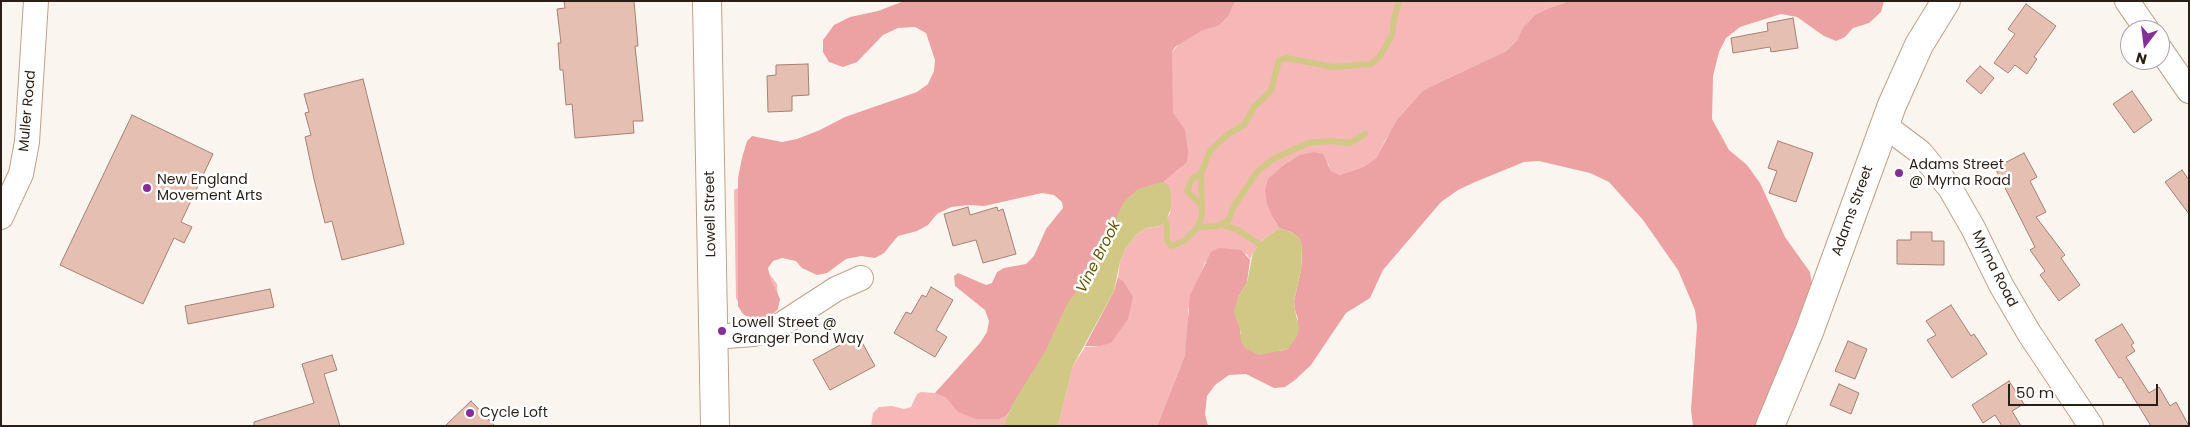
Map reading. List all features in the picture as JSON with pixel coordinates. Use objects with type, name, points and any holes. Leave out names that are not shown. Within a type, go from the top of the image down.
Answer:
[{"type":"main road","name":"Lowell Street","points":[[707,1],[714,426]]},
{"type":"main road","name":"Adams Street","points":[[1770,426],[1809,332],[1884,125],[1908,67],[1946,1]]},
{"type":"street","name":"Muller Road","points":[[1,217],[16,186],[27,142],[36,1]]},
{"type":"street","points":[[2127,1],[2140,20]]},
{"type":"street","points":[[2170,63],[2189,91]]},
{"type":"street","name":"Myrna Road","points":[[1884,125],[1920,152],[1950,188],[1974,228],[2000,286],[2091,426]]},
{"type":"street","points":[[713,337],[754,334],[776,328],[836,289],[861,278]]},
{"type":"shaded area","points":[[904,1],[1235,1],[1228,16],[1219,25],[1201,31],[1175,47],[1172,52],[1173,113],[1185,130],[1188,152],[1187,162],[1163,182],[1138,189],[1124,202],[1088,277],[1068,303],[1045,352],[1007,415],[999,419],[976,419],[958,412],[946,398],[935,393],[980,343],[987,332],[989,321],[985,310],[955,286],[954,276],[958,273],[986,285],[992,283],[997,272],[1004,268],[1026,264],[1034,256],[1046,229],[1063,208],[1062,202],[1054,195],[1042,193],[984,206],[951,207],[937,214],[928,225],[917,231],[898,236],[884,253],[875,258],[861,256],[846,259],[827,273],[817,275],[802,268],[796,261],[782,258],[773,261],[768,268],[770,278],[780,299],[778,309],[770,317],[753,320],[743,314],[738,306],[738,178],[747,141],[752,136],[782,142],[797,139],[845,117],[917,92],[928,84],[934,71],[935,60],[926,33],[915,27],[898,28],[883,35],[857,62],[843,67],[829,62],[823,52],[823,40],[834,25],[850,17],[878,11]]},
{"type":"shaded area","points":[[1146,1],[1570,1],[1552,7],[1522,29],[1517,40],[1506,51],[1434,85],[1386,139],[1376,158],[1363,167],[1339,175],[1331,172],[1328,163],[1273,218],[1279,228],[1265,238],[1253,252],[1250,260],[1247,254],[1205,262],[1188,310],[1188,335],[1185,355],[1157,426],[1058,426],[1073,366],[1085,347],[1099,346],[1123,281],[1118,277],[1120,262],[1126,248],[1137,234],[1147,228],[1160,226],[1170,214],[1169,186],[1013,403],[1003,426],[871,426],[873,413],[879,407],[892,406],[904,409],[911,407],[917,394],[921,392],[936,393],[946,398],[955,408],[1085,223],[1040,129],[792,243],[763,265],[777,284],[778,299],[740,306],[736,298],[734,190],[1085,13],[1171,65],[1172,52],[1179,44]]},
{"type":"shaded area","points":[[1570,1],[1884,1],[1881,12],[1869,23],[1853,28],[1845,37],[1836,41],[1824,36],[1797,17],[1781,14],[1740,27],[1726,38],[1719,52],[1713,76],[1712,119],[1729,150],[1747,165],[1760,183],[1785,237],[1810,272],[1812,284],[1784,361],[1771,386],[1757,426],[1693,426],[1691,410],[1697,326],[1695,310],[1678,270],[1643,220],[1609,182],[1590,173],[1539,161],[1524,162],[1475,182],[1458,190],[1441,202],[1383,270],[1370,298],[1346,313],[1311,365],[1285,387],[1274,388],[1246,374],[1229,375],[1215,385],[1207,396],[1205,414],[1208,426],[1157,426],[1185,355],[1190,295],[1211,252],[1219,248],[1241,250],[1250,260],[1247,283],[1239,296],[1235,310],[1240,334],[1279,351],[1288,349],[1298,319],[1294,301],[1301,270],[1302,247],[1299,238],[1293,233],[1279,228],[1273,218],[1267,204],[1265,190],[1268,179],[1284,165],[1300,155],[1314,152],[1323,154],[1331,171],[1339,175],[1363,167],[1376,158],[1397,120],[1422,92],[1506,51],[1517,40],[1522,29],[1535,15]]},
{"type":"shaded area","points":[[1118,277],[1123,281],[1133,297],[1128,319],[1111,343],[1099,346],[1085,346],[1114,291]]},
{"type":"water","points":[[1163,182],[1169,186],[1171,195],[1171,208],[1167,219],[1160,226],[1147,228],[1137,234],[1126,248],[1120,262],[1114,291],[1073,366],[1058,426],[1003,426],[1013,403],[1045,352],[1068,303],[1088,277],[1124,202],[1138,189]]},
{"type":"water","points":[[1279,228],[1293,233],[1299,238],[1302,247],[1301,270],[1294,301],[1299,327],[1298,335],[1288,349],[1259,355],[1245,348],[1241,341],[1240,328],[1234,310],[1239,296],[1247,283],[1253,252],[1265,238]]},
{"type":"building","points":[[564,1],[634,1],[638,46],[635,46],[643,121],[633,121],[634,133],[575,138],[572,104],[566,105],[563,70],[560,70],[558,43],[561,43],[557,9],[565,8]]},
{"type":"building","points":[[2026,4],[2056,26],[2034,57],[2037,59],[2027,74],[2015,65],[2008,73],[1994,63],[2015,34],[2008,29]]},
{"type":"building","points":[[1793,18],[1798,48],[1771,52],[1770,47],[1733,53],[1731,38],[1768,31],[1767,23]]},
{"type":"building","points":[[808,64],[809,95],[792,96],[792,111],[768,112],[767,76],[776,75],[776,65]]},
{"type":"building","points":[[1980,66],[1994,78],[1981,94],[1966,81]]},
{"type":"building","points":[[363,79],[404,244],[342,260],[332,221],[325,223],[314,179],[305,137],[311,135],[305,113],[309,112],[304,94]]},
{"type":"building","points":[[2132,91],[2152,120],[2134,133],[2113,104]]},
{"type":"building","name":"New England Movement Arts","points":[[132,115],[213,154],[181,222],[192,227],[184,243],[174,238],[143,304],[60,265]]},
{"type":"building","points":[[1778,141],[1813,153],[1796,202],[1769,193],[1777,171],[1768,168]]},
{"type":"building","points":[[2024,153],[2037,177],[2030,181],[2046,212],[2036,217],[2065,255],[2061,258],[2080,285],[2059,301],[2040,275],[2045,271],[2030,250],[2035,247],[1995,168]]},
{"type":"building","points":[[2182,170],[2189,180],[2189,214],[2165,182]]},
{"type":"building","points":[[968,207],[970,215],[997,207],[998,211],[1003,209],[1016,254],[983,263],[976,240],[953,246],[944,214]]},
{"type":"building","points":[[1911,232],[1932,232],[1932,241],[1944,241],[1944,265],[1897,264],[1897,240],[1911,240]]},
{"type":"building","points":[[931,287],[953,300],[936,330],[947,337],[935,357],[894,333],[906,312],[911,314],[922,295],[926,297]]},
{"type":"building","points":[[270,289],[274,307],[188,324],[185,306]]},
{"type":"building","points":[[1951,305],[1971,336],[1974,334],[1987,354],[1952,378],[1927,340],[1936,335],[1926,321]]},
{"type":"building","points":[[2122,324],[2134,343],[2131,345],[2135,351],[2126,357],[2149,393],[2159,387],[2170,406],[2176,402],[2189,426],[2151,426],[2121,377],[2119,378],[2095,340]]},
{"type":"building","points":[[858,335],[875,366],[830,390],[813,360]]},
{"type":"building","points":[[1848,341],[1867,349],[1855,379],[1835,371]]},
{"type":"building","points":[[332,355],[337,370],[324,374],[340,426],[254,426],[254,422],[314,403],[302,364]]},
{"type":"building","points":[[2009,381],[2024,404],[2012,411],[2021,426],[2002,426],[1995,415],[1983,423],[1972,405]]},
{"type":"building","points":[[1839,384],[1859,393],[1851,414],[1830,405]]},
{"type":"building","name":"Cycle Loft","points":[[471,401],[495,426],[445,426]]},
{"type":"waterway","name":"Vine Brook","points":[[1161,216],[1167,225],[1167,240],[1171,246],[1184,241],[1198,227],[1202,214],[1201,173],[1210,151],[1228,134],[1244,125],[1254,107],[1271,91],[1279,60],[1287,58],[1333,67],[1371,64],[1380,56],[1392,35],[1399,1]]},
{"type":"waterway","points":[[1198,227],[1217,226],[1228,221],[1234,206],[1257,172],[1273,159],[1308,143],[1330,141],[1350,143],[1365,134]]},
{"type":"waterway","points":[[1201,173],[1192,179],[1187,191],[1201,205]]},
{"type":"waterway","points":[[1223,225],[1238,230],[1259,244]]},
{"type":"place","name":"Adams Street @ Myrna Road","points":[[1899,173]]},
{"type":"place","name":"New England Movement Arts","points":[[147,188]]},
{"type":"place","name":"Lowell Street @ Granger Pond Way","points":[[722,331]]},
{"type":"place","name":"Cycle Loft","points":[[470,413]]}]
